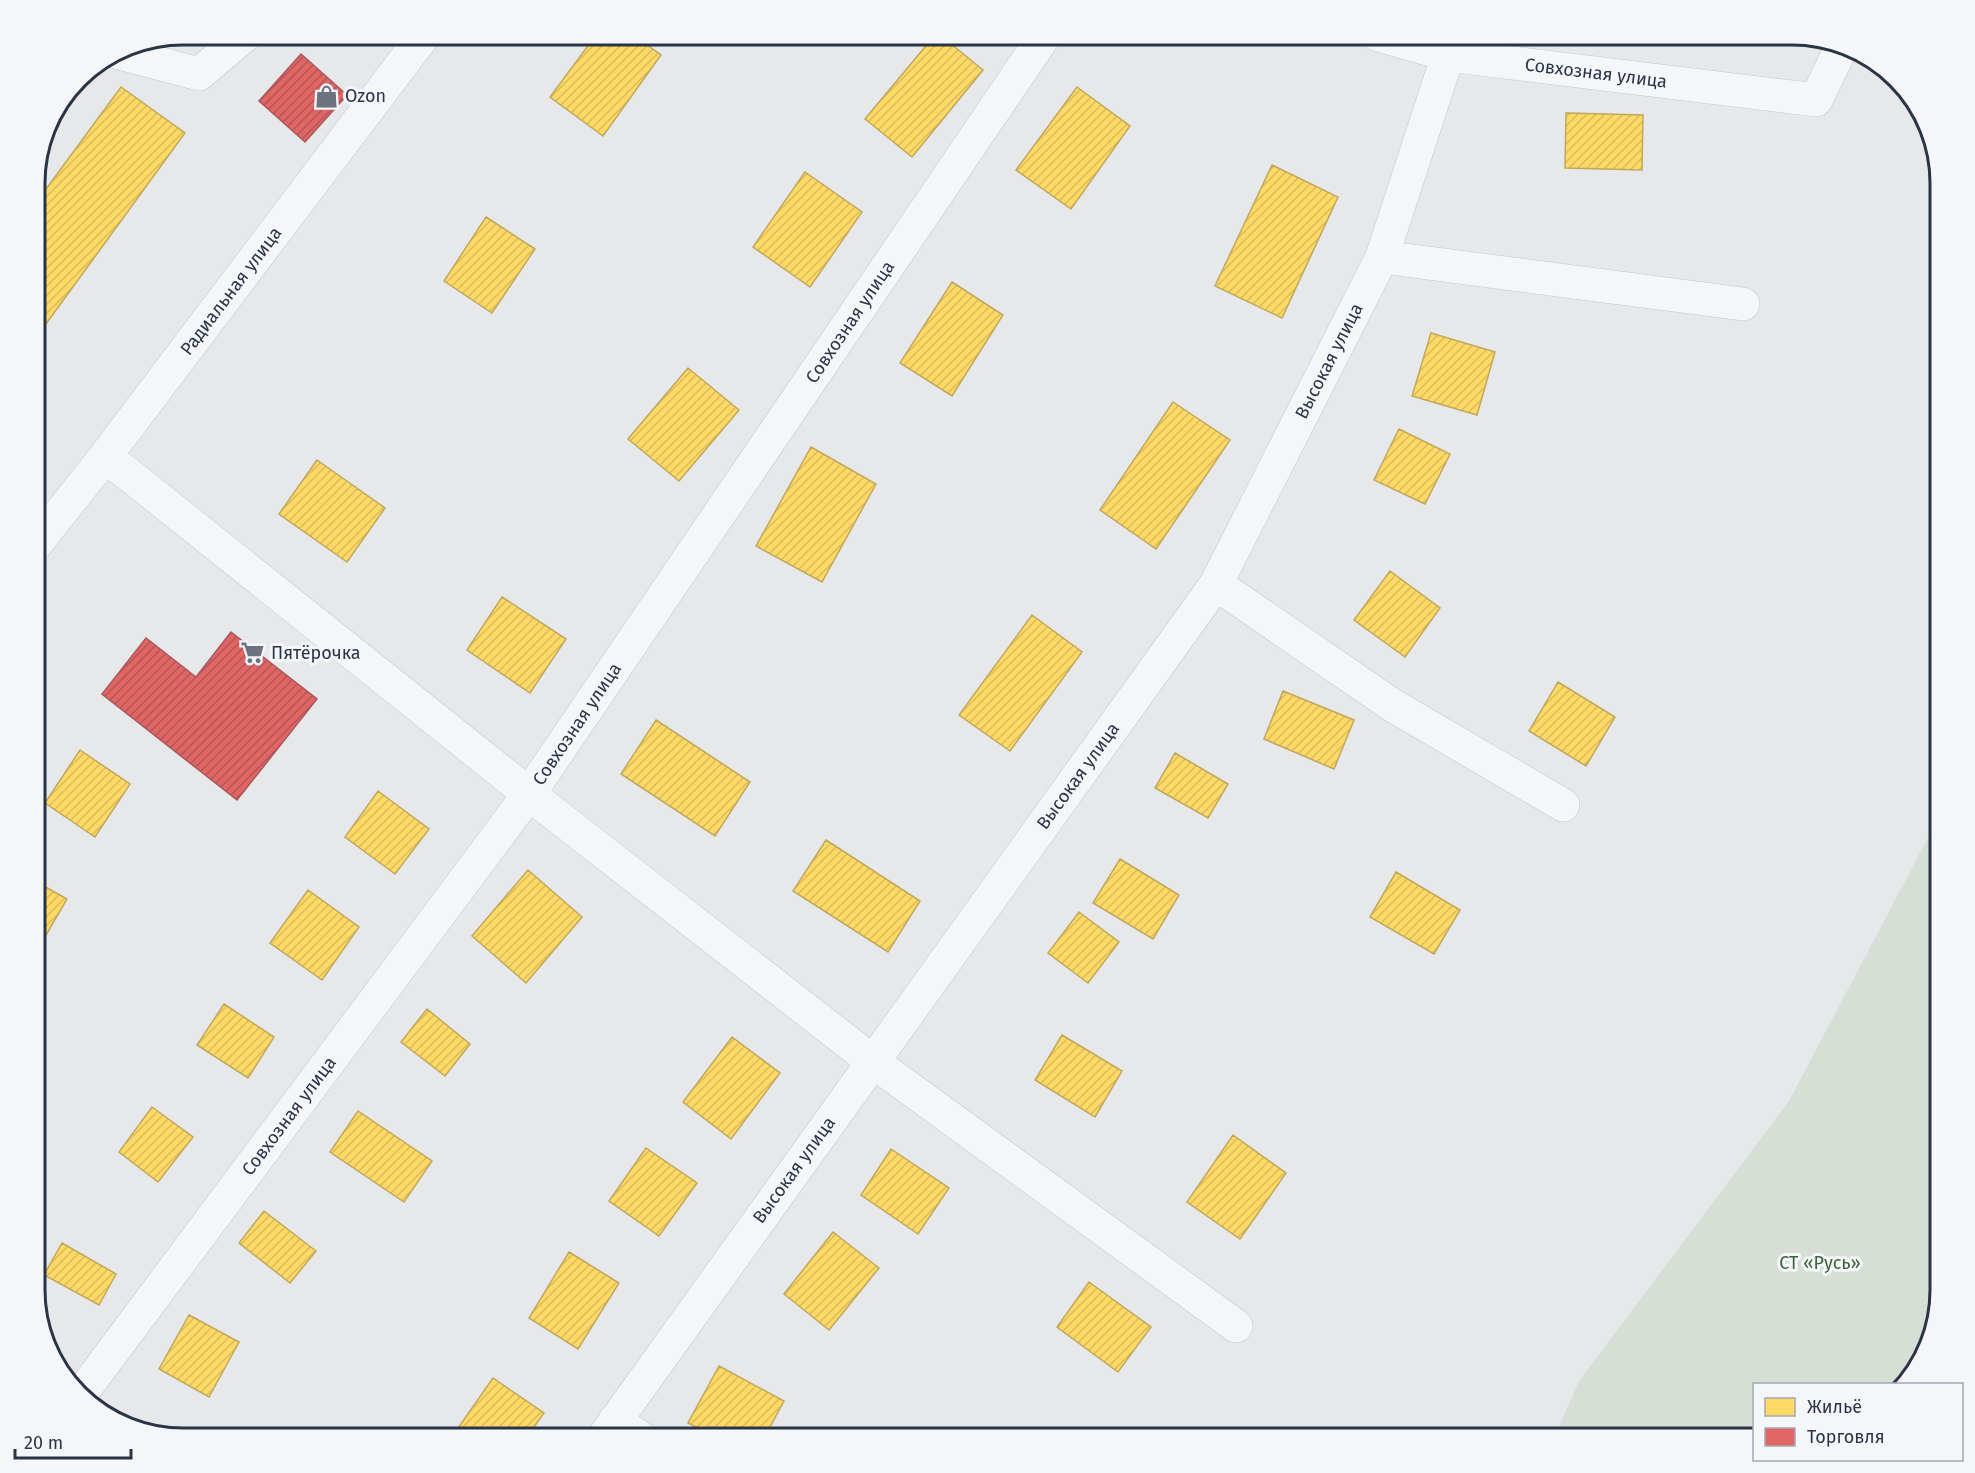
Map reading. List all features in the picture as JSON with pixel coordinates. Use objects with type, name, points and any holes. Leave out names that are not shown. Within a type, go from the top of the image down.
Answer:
[{"type":"street","points":[[130,56],[199,74],[232,45]]},
{"type":"street","name":"Радиальная улица","points":[[45,532],[104,458],[416,45]]},
{"type":"street","name":"Совхозная улица","points":[[86,1387],[529,794],[1038,45]]},
{"type":"street","name":"Совхозная улица","points":[[1415,45],[1448,55],[1816,100],[1839,53]]},
{"type":"street","name":"Высокая улица","points":[[623,1428],[872,1061],[1216,584],[1382,257],[1448,55]]},
{"type":"street","points":[[1382,257],[1743,304]]},
{"type":"street","points":[[104,458],[123,470],[529,794],[872,1061],[1236,1326]]},
{"type":"street","points":[[1216,584],[1392,705],[1563,805]]},
{"type":"green space","name":"СТ «Русь»","points":[[1930,834],[1930,1299],[1923,1334],[1911,1359],[1893,1383],[1753,1383],[1753,1428],[1558,1428],[1579,1381],[1789,1101]]},
{"type":"building: Жильё","points":[[589,45],[647,45],[661,55],[603,136],[550,97]]},
{"type":"building: Жильё","points":[[927,45],[952,45],[983,70],[912,157],[865,119]]},
{"type":"building: Жильё","points":[[121,87],[185,133],[45,325],[45,190]]},
{"type":"building: Жильё","points":[[1077,87],[1130,126],[1071,209],[1016,170]]},
{"type":"building: Жильё","points":[[1566,113],[1643,115],[1642,170],[1565,168]]},
{"type":"building: Жильё","points":[[1272,165],[1338,197],[1282,318],[1215,286]]},
{"type":"building: Жильё","points":[[805,172],[862,212],[810,287],[753,247]]},
{"type":"building: Жильё","points":[[486,217],[535,249],[492,313],[444,281]]},
{"type":"building: Жильё","points":[[952,282],[1003,315],[952,396],[900,363]]},
{"type":"building: Жильё","points":[[1431,333],[1495,352],[1477,415],[1412,396]]},
{"type":"building: Жильё","points":[[688,368],[739,410],[679,481],[628,439]]},
{"type":"building: Жильё","points":[[1173,402],[1230,440],[1156,549],[1100,510]]},
{"type":"building: Жильё","points":[[1399,429],[1450,454],[1425,504],[1374,480]]},
{"type":"building: Жильё","points":[[811,447],[876,484],[822,582],[756,546]]},
{"type":"building: Жильё","points":[[317,460],[385,508],[347,562],[279,514]]},
{"type":"building: Жильё","points":[[1390,571],[1440,608],[1405,657],[1354,620]]},
{"type":"building: Жильё","points":[[502,597],[566,639],[530,693],[467,650]]},
{"type":"building: Жильё","points":[[1032,615],[1082,652],[1010,751],[959,715]]},
{"type":"building: Жильё","points":[[1558,682],[1615,717],[1586,766],[1529,731]]},
{"type":"building: Жильё","points":[[1283,691],[1354,720],[1334,769],[1264,739]]},
{"type":"building: Жильё","points":[[656,720],[750,782],[715,836],[621,774]]},
{"type":"building: Жильё","points":[[80,750],[130,784],[95,837],[45,803]]},
{"type":"building: Жильё","points":[[1175,753],[1228,784],[1208,818],[1155,788]]},
{"type":"building: Жильё","points":[[378,791],[429,829],[395,874],[345,837]]},
{"type":"building: Жильё","points":[[826,840],[920,901],[888,952],[793,891]]},
{"type":"building: Жильё","points":[[1120,859],[1179,895],[1153,939],[1093,903]]},
{"type":"building: Жильё","points":[[528,870],[582,917],[526,983],[472,936]]},
{"type":"building: Жильё","points":[[1396,872],[1460,910],[1434,954],[1370,917]]},
{"type":"building: Жильё","points":[[45,887],[67,899],[45,937]]},
{"type":"building: Жильё","points":[[308,890],[359,927],[322,980],[270,943]]},
{"type":"building: Жильё","points":[[1079,912],[1119,942],[1088,983],[1048,953]]},
{"type":"building: Жильё","points":[[224,1004],[274,1037],[248,1078],[197,1045]]},
{"type":"building: Жильё","points":[[427,1009],[470,1044],[445,1076],[401,1042]]},
{"type":"building: Жильё","points":[[1062,1035],[1122,1071],[1095,1117],[1035,1080]]},
{"type":"building: Жильё","points":[[732,1037],[780,1073],[731,1139],[683,1102]]},
{"type":"building: Жильё","points":[[152,1107],[193,1137],[158,1182],[119,1152]]},
{"type":"building: Жильё","points":[[358,1111],[432,1161],[404,1202],[330,1152]]},
{"type":"building: Жильё","points":[[1233,1135],[1286,1173],[1240,1239],[1187,1202]]},
{"type":"building: Жильё","points":[[646,1148],[697,1183],[659,1236],[609,1201]]},
{"type":"building: Жильё","points":[[891,1149],[949,1188],[918,1234],[861,1195]]},
{"type":"building: Жильё","points":[[264,1211],[316,1251],[290,1283],[239,1243]]},
{"type":"building: Жильё","points":[[833,1232],[879,1268],[829,1330],[784,1294]]},
{"type":"building: Жильё","points":[[62,1243],[116,1274],[99,1305],[45,1276]]},
{"type":"building: Жильё","points":[[569,1252],[619,1283],[578,1349],[529,1318]]},
{"type":"building: Жильё","points":[[1089,1282],[1151,1327],[1118,1372],[1057,1327]]},
{"type":"building: Жильё","points":[[189,1315],[239,1342],[209,1397],[159,1369]]},
{"type":"building: Жильё","points":[[719,1366],[784,1401],[769,1428],[698,1428],[688,1423]]},
{"type":"building: Жильё","points":[[493,1378],[544,1413],[533,1428],[458,1428]]},
{"type":"building: Торговля","points":[[301,54],[347,95],[305,142],[259,101]]},
{"type":"building: Торговля","points":[[231,632],[317,699],[237,800],[102,694],[146,638],[196,677]]},
{"type":"place","name":"Ozon","points":[[327,96]]},
{"type":"place","name":"Пятёрочка","points":[[253,653]]}]
